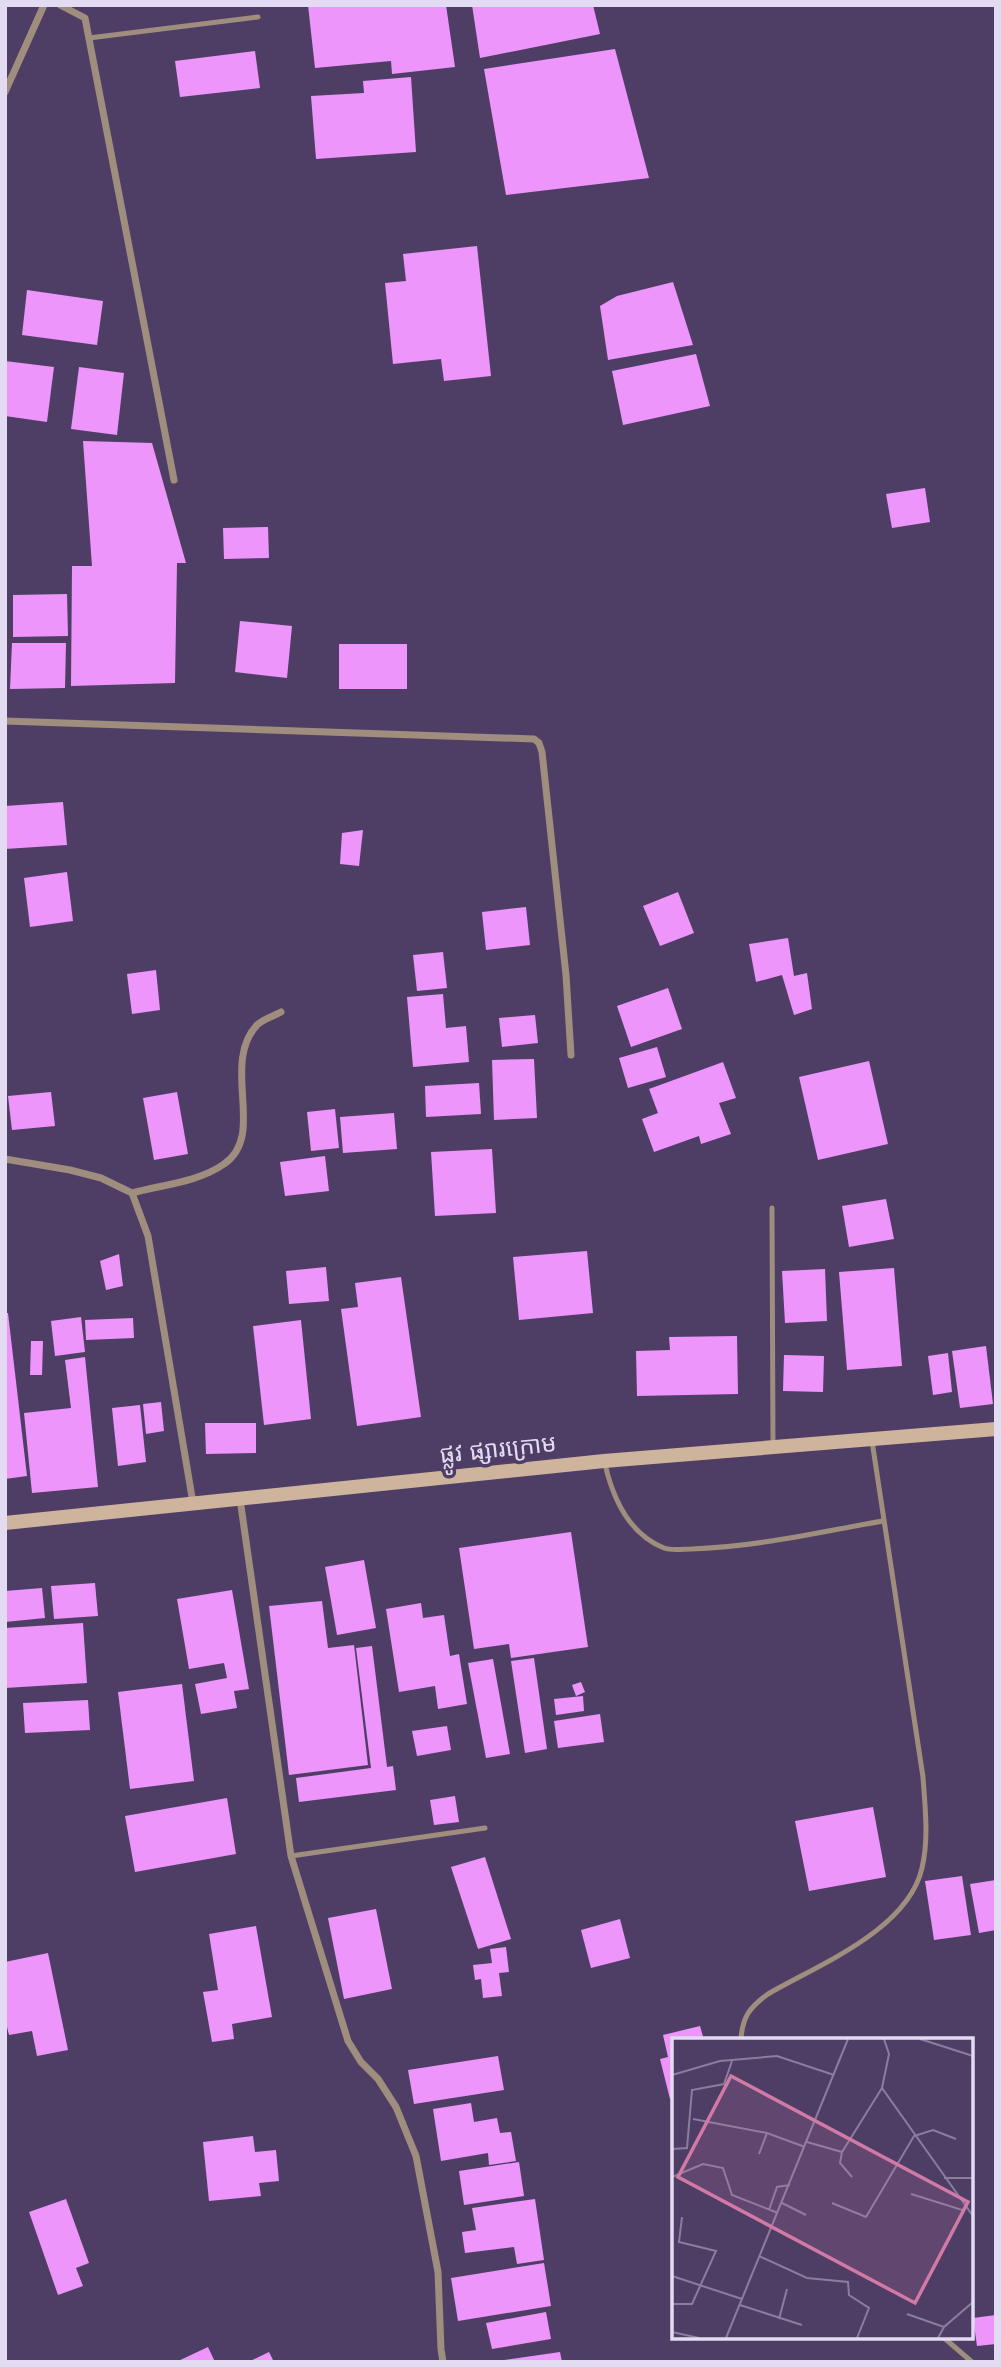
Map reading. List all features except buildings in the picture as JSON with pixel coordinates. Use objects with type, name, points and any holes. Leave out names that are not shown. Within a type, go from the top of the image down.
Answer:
[{"type":"main road","name":"ផ្លូវ ផ្សារក្រោម","points":[[5,1523],[604,1461],[996,1429]]},
{"type":"street","points":[[5,92],[44,5]]},
{"type":"street","points":[[60,5],[85,18],[174,480]]},
{"type":"street","points":[[5,721],[534,739],[539,743],[542,752],[565,962],[571,1055]]},
{"type":"street","points":[[5,1159],[80,1172],[102,1178],[132,1192],[208,1173],[226,1163],[240,1146],[244,1121],[242,1051],[258,1024],[281,1012]]},
{"type":"street","points":[[132,1192],[148,1236],[193,1504]]},
{"type":"street","points":[[240,1499],[291,1856],[348,2041],[360,2062],[378,2079],[396,2107],[416,2156],[438,2272],[440,2349],[443,2362]]},
{"type":"lane","points":[[89,38],[258,18]]},
{"type":"lane","points":[[772,1208],[773,1448]]},
{"type":"lane","points":[[741,2038],[746,2014],[753,2005],[867,1938],[894,1915],[910,1896],[922,1871],[927,1826],[923,1777],[872,1440]]},
{"type":"lane","points":[[604,1461],[610,1487],[626,1518],[651,1541],[668,1550],[721,1548],[883,1521]]},
{"type":"lane","points":[[291,1856],[485,1828]]},
{"type":"lane","points":[[945,2339],[972,2362]]}]
